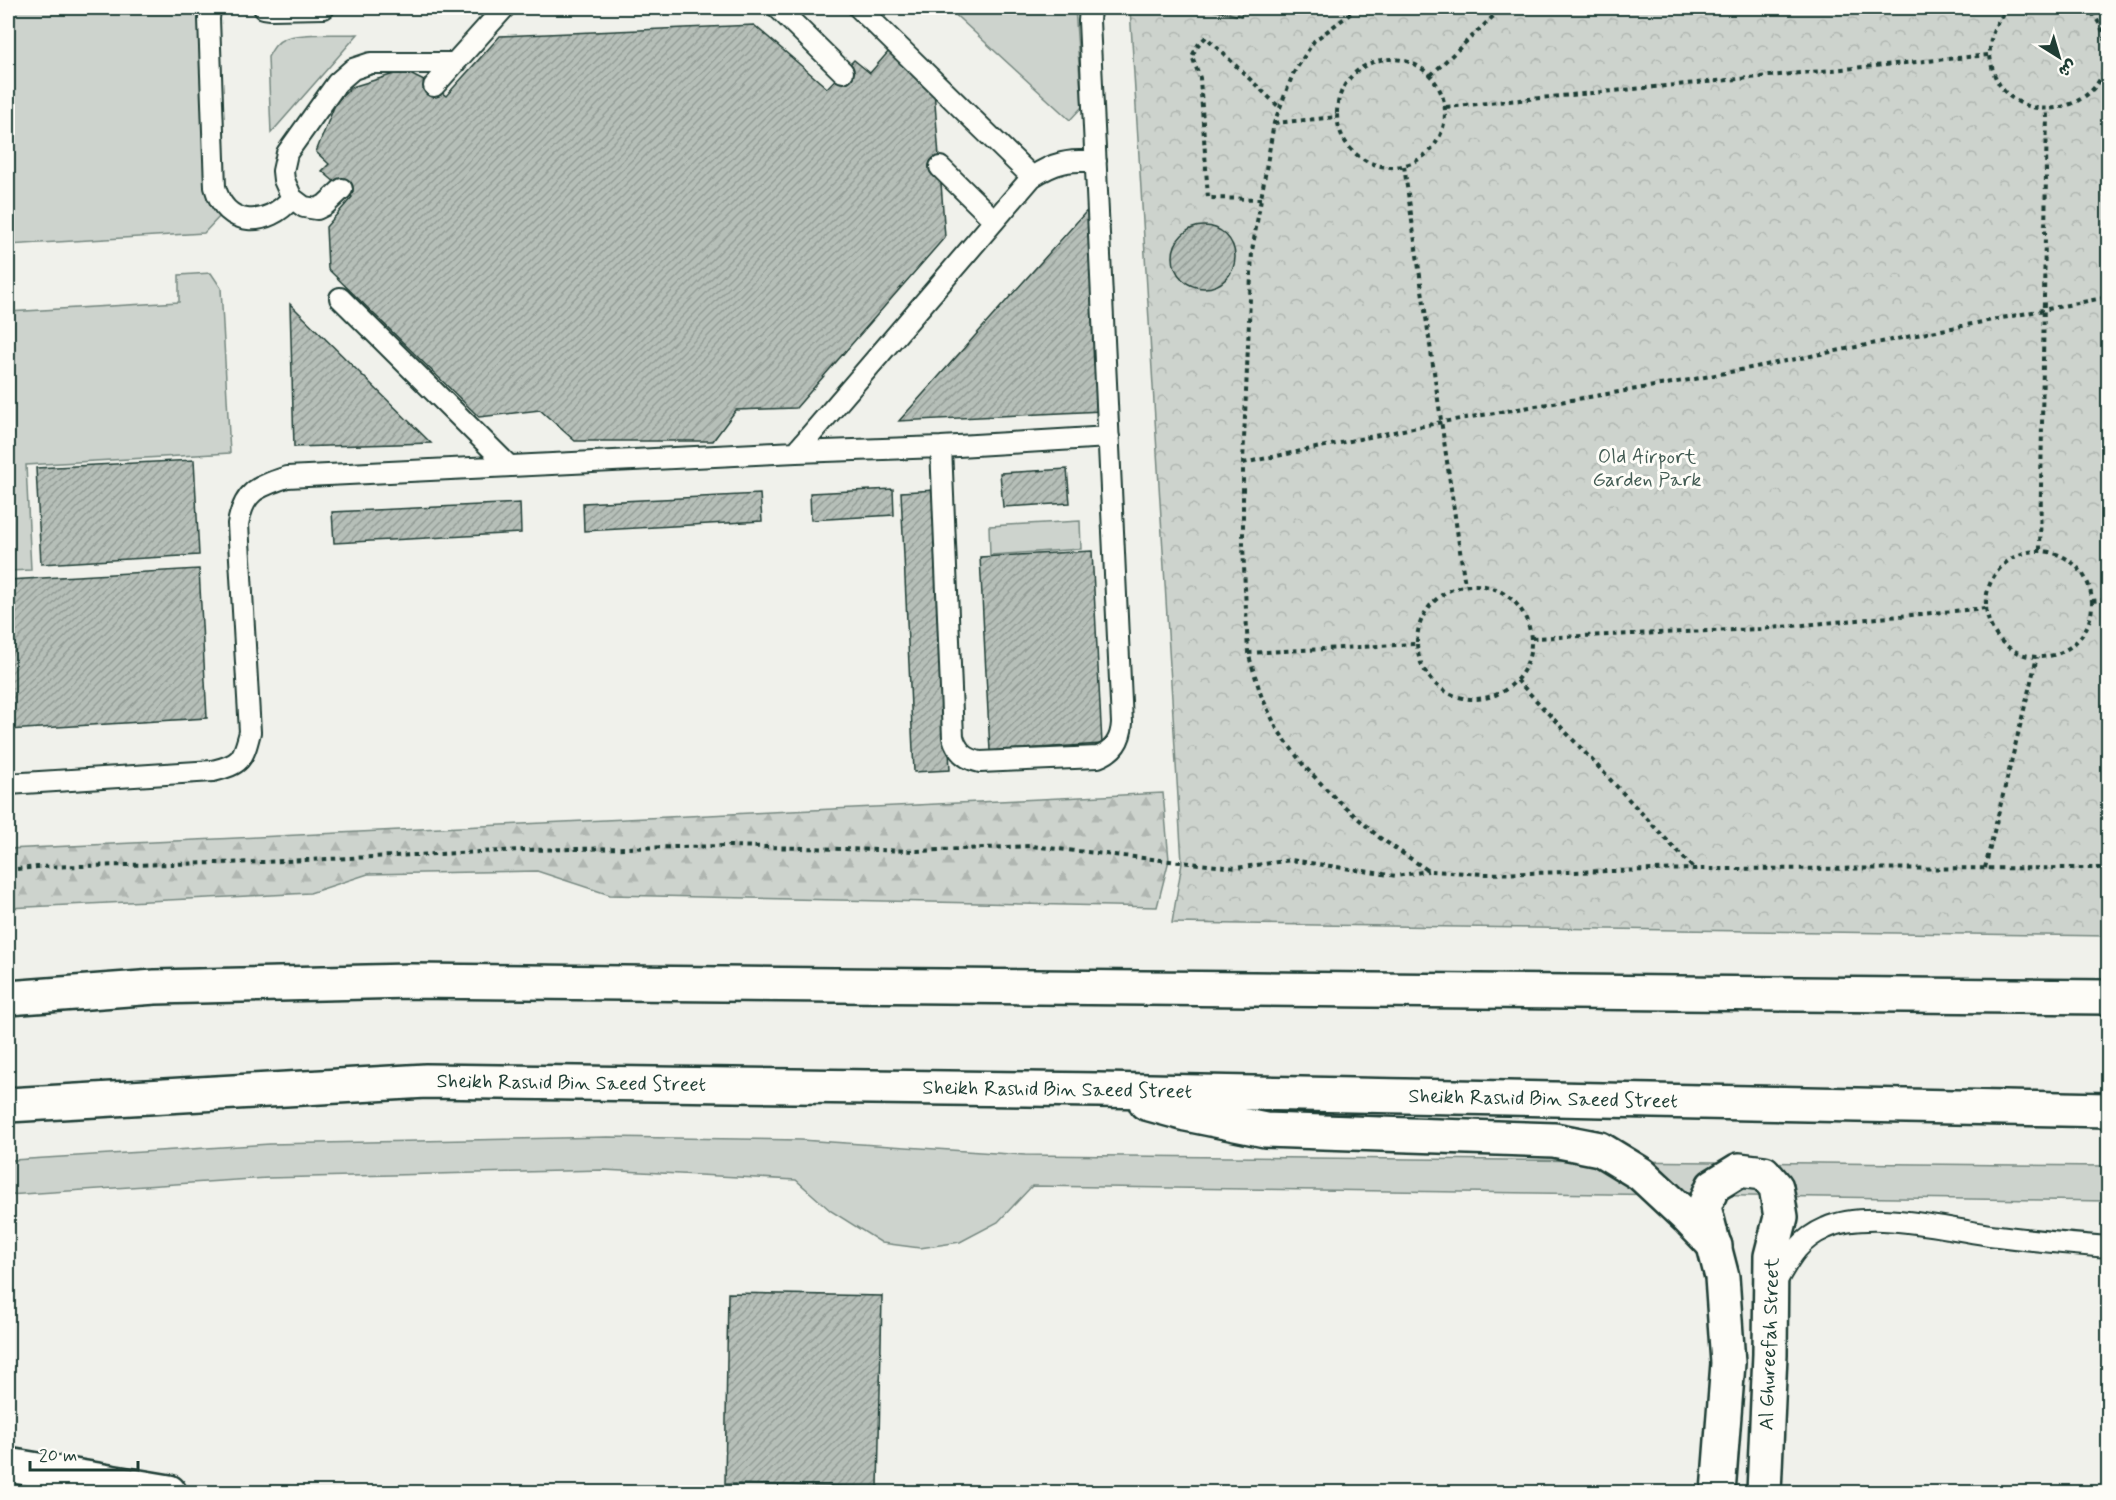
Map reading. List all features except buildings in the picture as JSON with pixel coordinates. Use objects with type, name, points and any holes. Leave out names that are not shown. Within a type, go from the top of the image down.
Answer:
[{"type":"main road","points":[[8,998],[155,987],[410,981],[2109,997]]},
{"type":"main road","name":"Sheikh Rashid Bin Saeed Street","points":[[8,1105],[426,1081],[1098,1090],[2109,1110]]},
{"type":"main road","points":[[1098,1090],[1186,1114],[1265,1130],[1554,1140],[1600,1149],[1641,1174],[1715,1246]]},
{"type":"main road","name":"Al Ghureefah Street","points":[[1718,1492],[1728,1363],[1722,1277],[1704,1207],[1713,1186],[1739,1170],[1764,1173],[1776,1187],[1781,1217],[1771,1256],[1770,1354],[1764,1492]]},
{"type":"main road","points":[[8,1465],[169,1492]]},
{"type":"lane","points":[[210,8],[214,176],[218,197],[230,213],[248,220],[276,213],[292,198]]},
{"type":"lane","points":[[264,8],[324,8]]},
{"type":"lane","points":[[434,86],[504,8]]},
{"type":"lane","points":[[778,8],[843,72]]},
{"type":"lane","points":[[859,8],[1032,177]]},
{"type":"lane","points":[[941,447],[953,725],[956,747],[970,760],[980,762],[1098,757],[1107,754],[1117,744],[1122,733],[1122,723],[1090,8]]},
{"type":"lane","points":[[342,189],[317,210],[304,207],[292,198],[284,180],[284,162],[287,153],[345,75],[353,69],[371,63],[455,63]]},
{"type":"lane","points":[[796,452],[1032,177],[1047,167],[1061,162],[1096,161]]},
{"type":"lane","points":[[940,167],[994,220]]},
{"type":"lane","points":[[340,298],[509,466]]},
{"type":"lane","points":[[8,784],[213,771],[229,767],[241,760],[250,732],[238,524],[241,507],[248,495],[262,485],[286,477],[941,447],[1109,436]]},
{"type":"lane","points":[[1770,1294],[1801,1243],[1827,1227],[1855,1221],[1891,1221],[2057,1244],[2109,1247]]},
{"type":"path","points":[[1358,8],[1314,41],[1293,74],[1274,123],[1252,251],[1243,463],[1243,545],[1248,653],[1261,695],[1277,729],[1304,766],[1336,799],[1380,838],[1429,871]]},
{"type":"path","points":[[1431,75],[1502,8]]},
{"type":"path","points":[[2010,8],[1996,22],[1990,38],[1989,55],[1992,69],[2007,94],[2032,108],[2047,110],[2060,109],[2074,104],[2095,87],[2102,74],[2107,47],[2104,33],[2087,8]]},
{"type":"path","points":[[1261,199],[1208,198],[1200,78],[1192,57],[1198,45],[1206,37],[1280,108]]},
{"type":"path","points":[[1446,107],[1989,55]]},
{"type":"path","points":[[1389,58],[1404,59],[1419,65],[1431,75],[1443,95],[1446,107],[1445,123],[1440,137],[1431,150],[1418,160],[1404,166],[1388,167],[1373,164],[1359,157],[1348,146],[1340,132],[1337,103],[1349,78],[1360,68],[1374,61],[1389,58]]},
{"type":"path","points":[[2040,550],[2047,110]]},
{"type":"path","points":[[1274,123],[1337,117]]},
{"type":"path","points":[[1404,166],[1465,585]]},
{"type":"path","points":[[1243,463],[1442,422],[1695,379],[2109,297]]},
{"type":"path","points":[[2040,550],[2056,553],[2070,560],[2082,571],[2090,585],[2092,601],[2091,615],[2086,629],[2077,640],[2066,650],[2037,657],[2022,654],[2008,647],[1996,637],[1989,623],[1986,608],[1991,579],[2000,567],[2025,552],[2040,550]]},
{"type":"path","points":[[1465,585],[1481,585],[1497,589],[1510,597],[1521,609],[1532,638],[1531,653],[1517,680],[1504,692],[1488,698],[1471,700],[1454,696],[1439,688],[1427,676],[1419,661],[1416,644],[1417,629],[1423,615],[1432,603],[1447,591],[1465,585]]},
{"type":"path","points":[[2092,601],[2109,599]]},
{"type":"path","points":[[1532,638],[1760,629],[1986,608]]},
{"type":"path","points":[[1248,653],[1416,644]]},
{"type":"path","points":[[1985,868],[2037,657]]},
{"type":"path","points":[[1517,680],[1694,869]]},
{"type":"path","points":[[8,870],[37,867],[263,862],[524,850],[728,846],[917,851],[1030,846],[1236,868],[1291,860],[1396,876],[1429,871],[1487,874],[1694,869],[2109,868]]},
{"type":"green space","points":[[209,8],[221,215],[204,233],[8,245],[8,9]]},
{"type":"green space","points":[[948,8],[1075,8],[1082,107],[1070,120]]},
{"type":"green space","name":"Old Airport Garden Park","points":[[1130,8],[2108,8],[2108,936],[1172,923],[1182,863]]},
{"type":"green space","points":[[358,34],[271,133],[268,57],[276,44],[281,40],[299,35]]},
{"type":"green space","points":[[211,273],[221,288],[230,453],[26,465],[31,570],[8,571],[8,312],[179,302],[179,275]]},
{"type":"green space","points":[[1080,521],[1081,549],[990,555],[989,526]]},
{"type":"green space","points":[[1163,793],[1169,860],[1157,907],[610,895],[537,871],[368,874],[310,893],[8,908],[8,849]]},
{"type":"green space","points":[[608,1137],[801,1140],[1025,1155],[2108,1166],[2108,1201],[1032,1186],[998,1222],[960,1242],[920,1248],[882,1243],[831,1211],[796,1180],[603,1170],[268,1178],[8,1195],[8,1161],[13,1160],[270,1144]]}]
